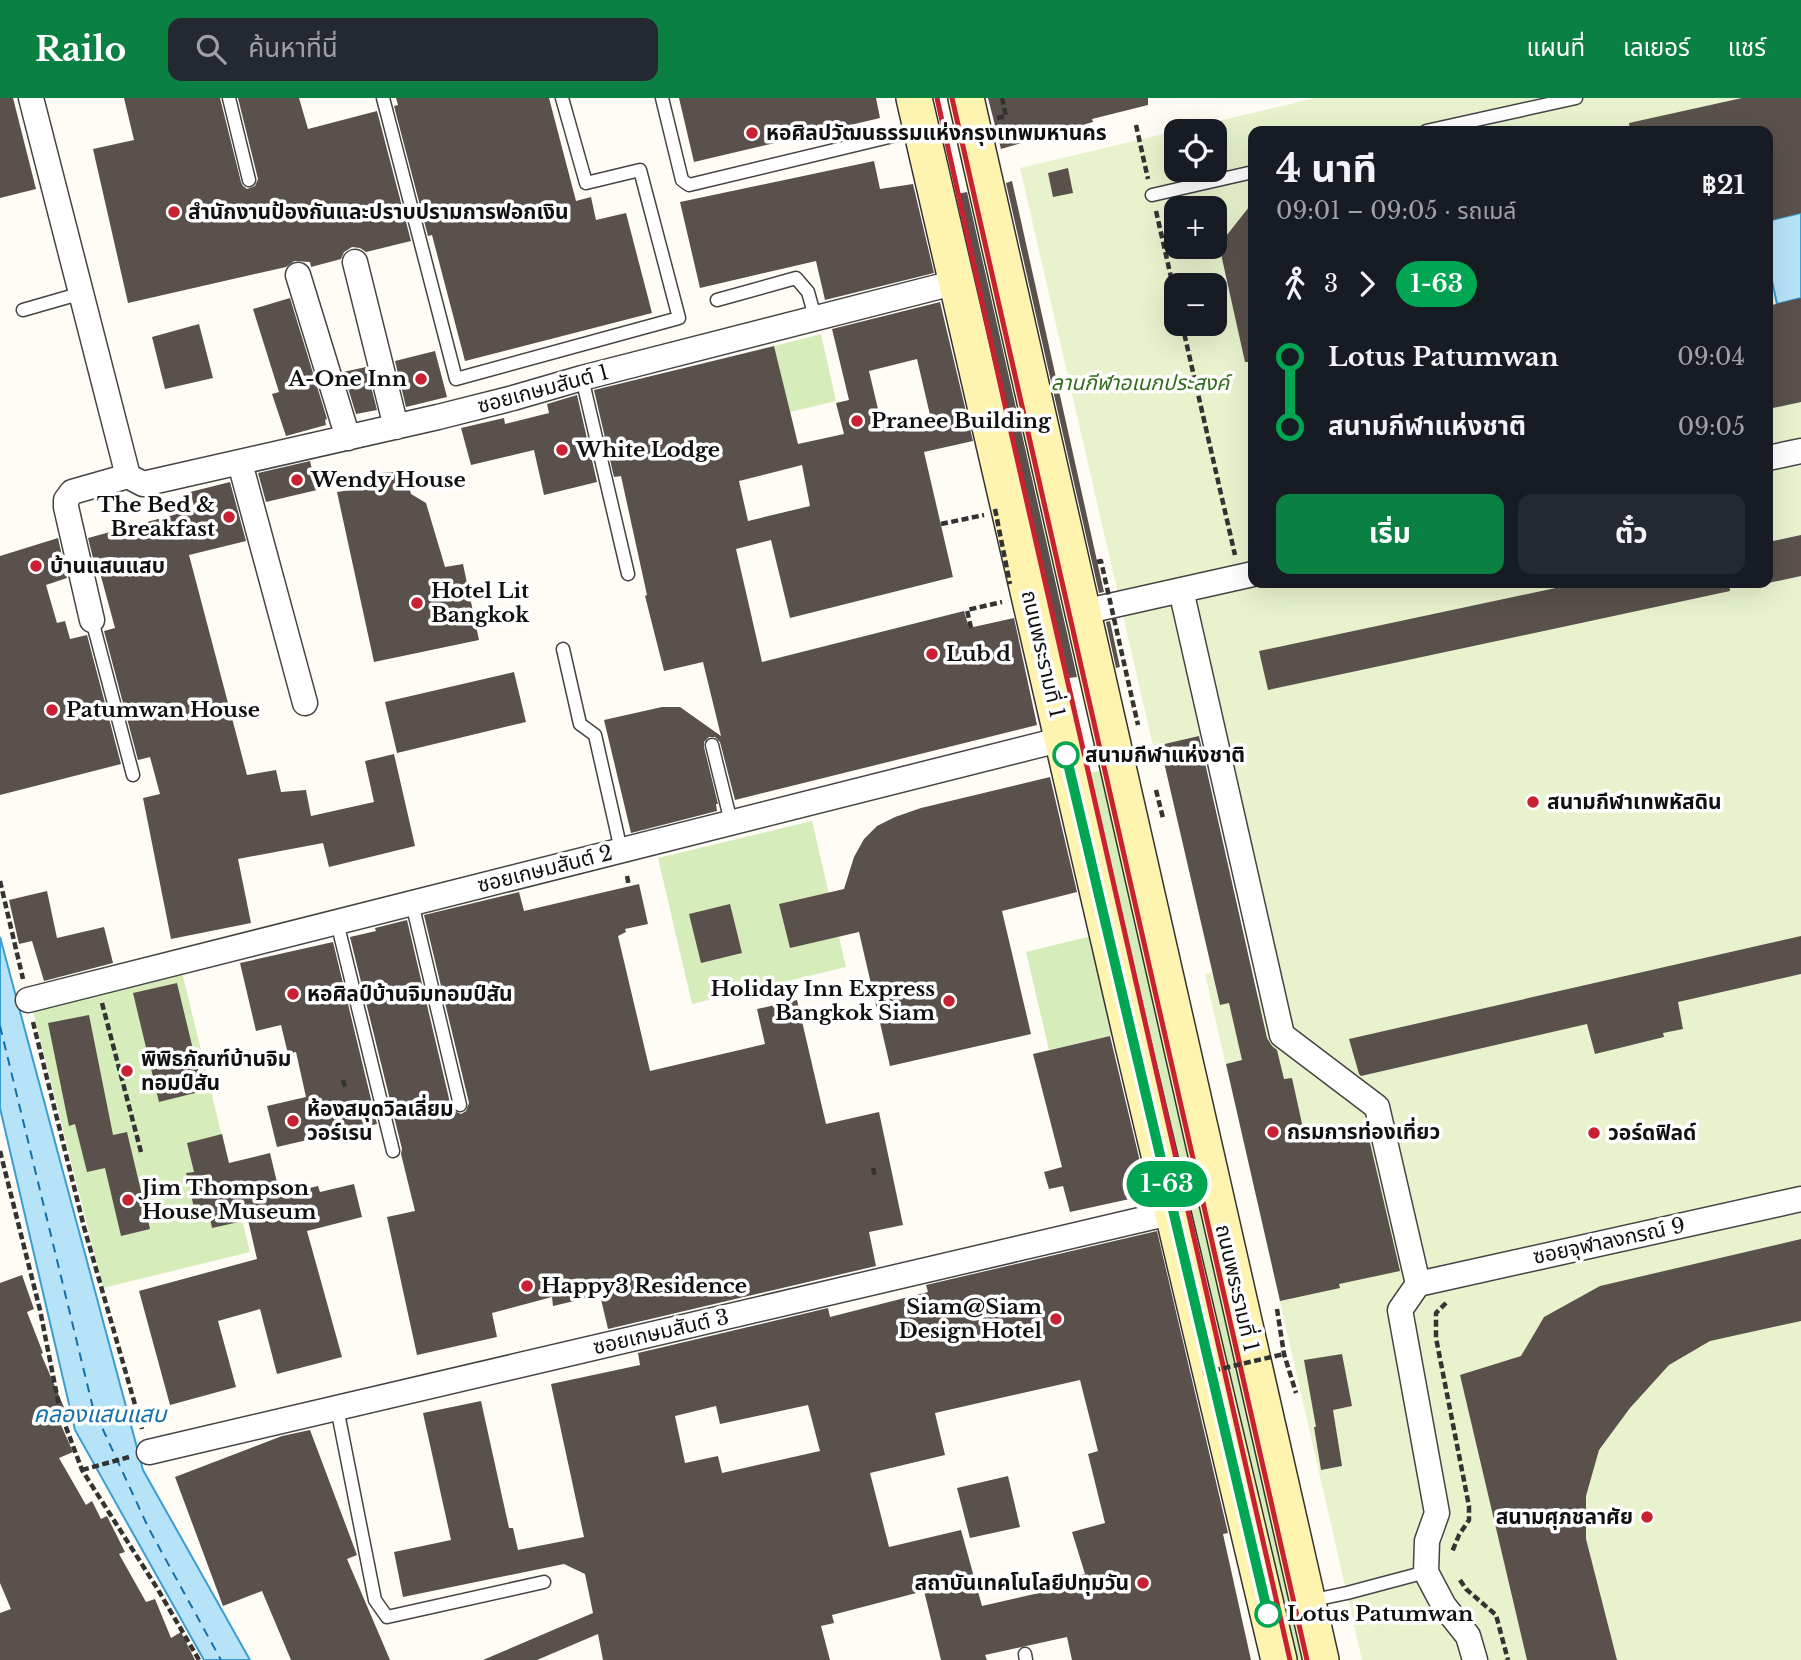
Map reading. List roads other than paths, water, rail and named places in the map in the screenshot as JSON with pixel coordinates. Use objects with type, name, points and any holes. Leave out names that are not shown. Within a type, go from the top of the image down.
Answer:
[{"type":"main road","name":"ถนนพระรามที่ 1","points":[[966,98],[1321,1660]]},
{"type":"main road","name":"ถนนพระรามที่ 1","points":[[917,113],[957,282],[1002,509],[1063,739],[1279,1660]]},
{"type":"street","points":[[32,98],[128,476]]},
{"type":"street","points":[[355,262],[396,427]]},
{"type":"street","points":[[298,275],[348,438]]},
{"type":"street","name":"ซอยเกษมสันต์ 1","points":[[92,620],[66,507],[66,500],[72,492],[128,476],[143,484],[396,427],[957,282]]},
{"type":"street","points":[[1773,457],[1801,451]]},
{"type":"street","points":[[240,463],[305,703]]},
{"type":"street","points":[[1083,612],[1247,575]]},
{"type":"street","points":[[1181,590],[1282,1035],[1377,1107],[1418,1284],[1400,1310],[1437,1513],[1427,1541],[1426,1572],[1444,1606],[1468,1636],[1475,1660]]},
{"type":"street","name":"ซอยเกษมสันต์ 2","points":[[28,1000],[1063,739]]},
{"type":"street","name":"ซอยจุฬาลงกรณ์ 9","points":[[1418,1284],[1801,1199]]},
{"type":"street","name":"ซอยเกษมสันต์ 3","points":[[149,1452],[1174,1212]]},
{"type":"lane","points":[[229,98],[249,180]]},
{"type":"lane","points":[[383,98],[456,379],[679,318],[640,170],[586,184],[562,98]]},
{"type":"lane","points":[[662,98],[682,180],[689,185],[917,113]]},
{"type":"lane","points":[[1466,126],[1576,98]]},
{"type":"lane","points":[[1152,195],[1248,173]]},
{"type":"lane","points":[[717,300],[796,278],[808,292],[815,317]]},
{"type":"lane","points":[[23,310],[82,293]]},
{"type":"lane","points":[[582,378],[628,573]]},
{"type":"lane","points":[[92,620],[133,775]]},
{"type":"lane","points":[[563,649],[580,724],[595,735],[621,850]]},
{"type":"lane","points":[[712,745],[731,822]]},
{"type":"lane","points":[[412,903],[460,1105]]},
{"type":"lane","points":[[337,922],[393,1135],[393,1151]]},
{"type":"lane","points":[[337,1408],[374,1600],[387,1617],[544,1582]]},
{"type":"lane","points":[[1308,1601],[1426,1572]]},
{"type":"water","points":[[1801,213],[1801,298],[1777,304],[1773,285],[1773,220]]},
{"type":"water","name":"คลองแสนแสบ","points":[[0,937],[143,1470],[250,1660],[204,1660],[75,1430],[0,1108]]},
{"type":"railway","points":[[937,98],[1290,1660]]},
{"type":"railway","points":[[952,98],[1307,1660]]},
{"type":"place","name":"หอศิลปวัฒนธรรมแห่งกรุงเทพมหานคร","points":[[752,133]]},
{"type":"place","name":"สำนักงานป้องกันและปราบปรามการฟอกเงิน","points":[[174,212]]},
{"type":"place","name":"A-One Inn","points":[[421,379]]},
{"type":"place","name":"Pranee Building","points":[[857,421]]},
{"type":"place","name":"White Lodge","points":[[562,450]]},
{"type":"place","name":"Wendy House","points":[[297,480]]},
{"type":"place","name":"The Bed & Breakfast","points":[[229,517]]},
{"type":"place","name":"บ้านแสนแสบ","points":[[36,566]]},
{"type":"place","name":"Hotel Lit Bangkok","points":[[417,603]]},
{"type":"place","name":"Lub d","points":[[932,654]]},
{"type":"place","name":"Patumwan House","points":[[52,710]]},
{"type":"place","name":"สนามกีฬาแห่งชาติ","points":[[1066,755]]},
{"type":"place","name":"สนามกีฬาเทพหัสดิน","points":[[1533,802]]},
{"type":"place","name":"หอศิลป์บ้านจิมทอมป์สัน","points":[[293,994]]},
{"type":"place","name":"Holiday Inn Express Bangkok Siam","points":[[949,1001]]},
{"type":"place","name":"พิพิธภัณฑ์บ้านจิม ทอมป์สัน","points":[[127,1071]]},
{"type":"place","name":"ห้องสมุดวิลเลี่ยม วอร์เรน","points":[[293,1121]]},
{"type":"place","name":"กรมการท่องเที่ยว","points":[[1273,1132]]},
{"type":"place","name":"วอร์ดฟิลด์","points":[[1594,1133]]},
{"type":"place","name":"Jim Thompson House Museum","points":[[128,1200]]},
{"type":"place","name":"Happy3 Residence","points":[[527,1286]]},
{"type":"place","name":"Siam@Siam Design Hotel","points":[[1056,1319]]},
{"type":"place","name":"สนามศุภชลาศัย","points":[[1647,1517]]},
{"type":"place","name":"สถาบันเทคโนโลยีปทุมวัน","points":[[1143,1583]]},
{"type":"place","name":"Lotus Patumwan","points":[[1268,1614]]},
{"type":"park label","name":"ลานกีฬาอเนกประสงค์","points":[[1140,383]]}]
